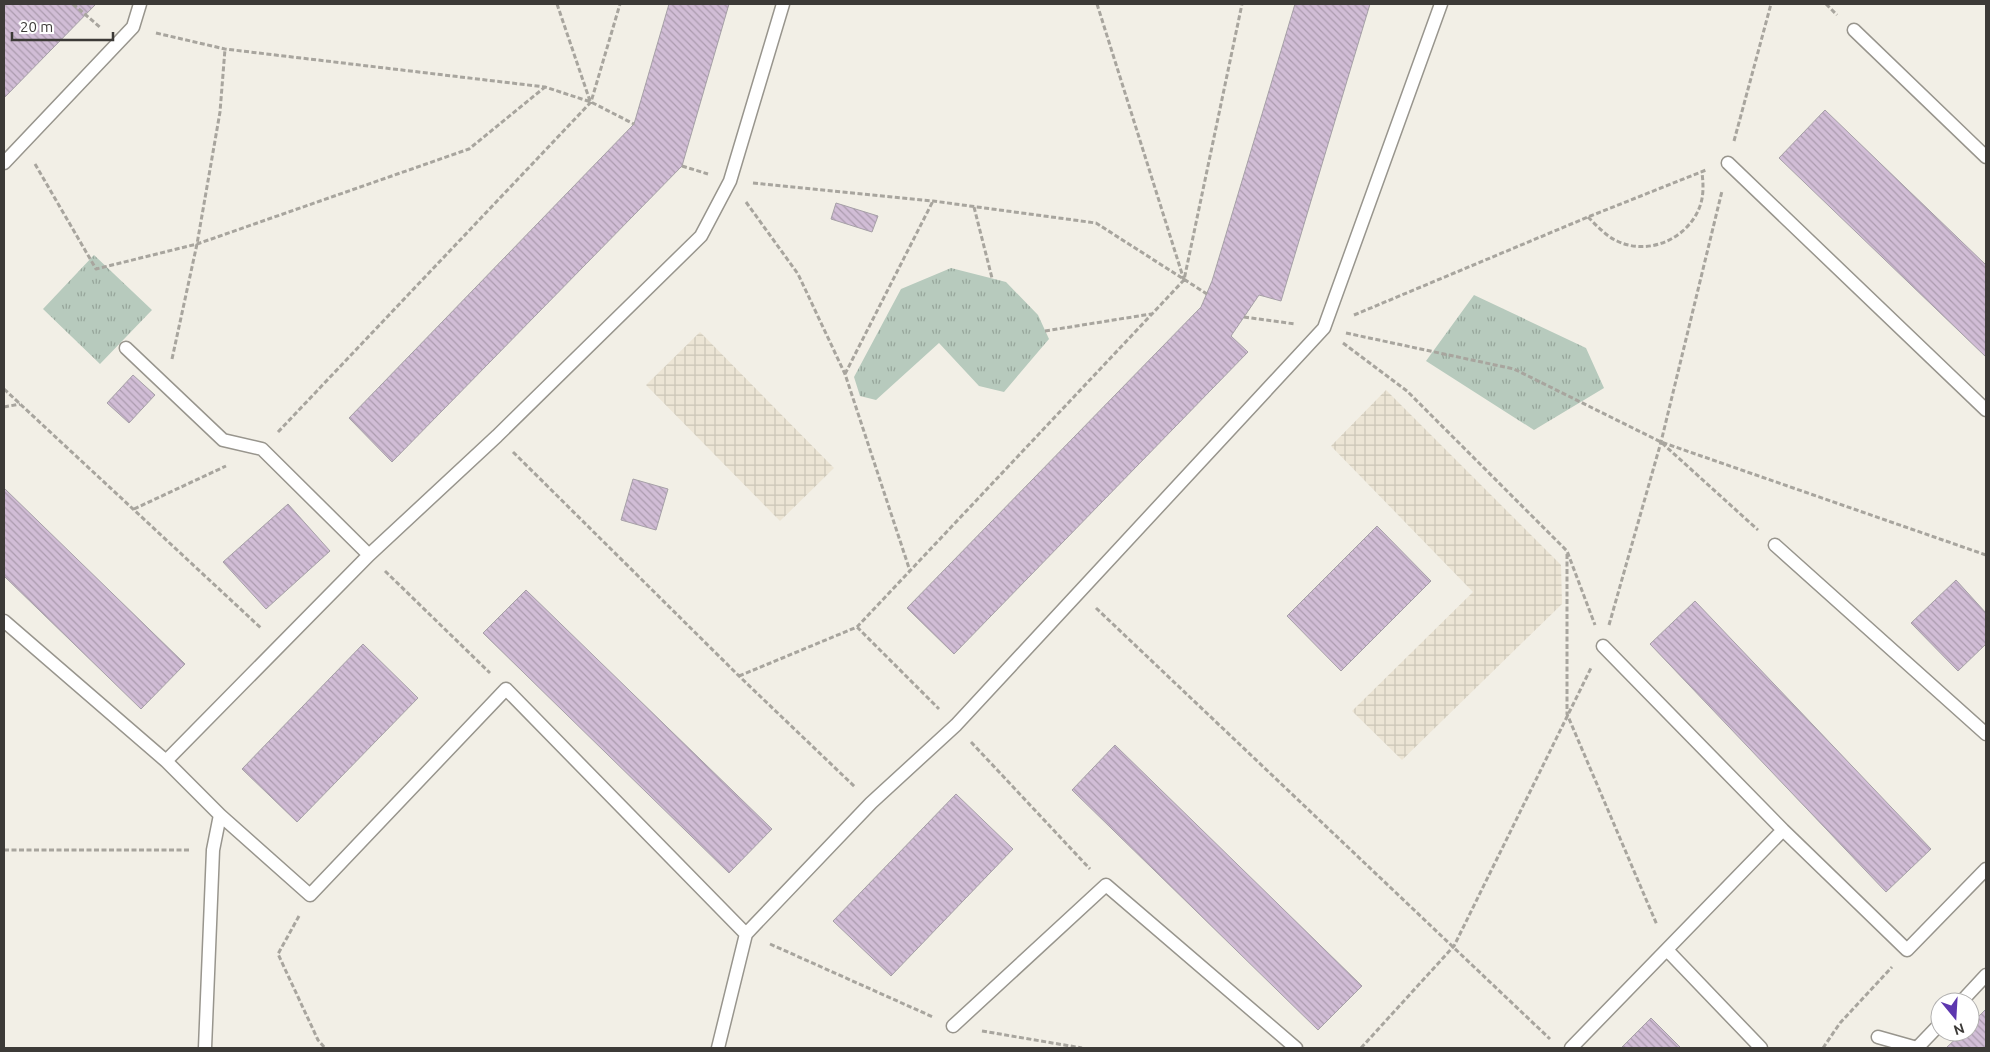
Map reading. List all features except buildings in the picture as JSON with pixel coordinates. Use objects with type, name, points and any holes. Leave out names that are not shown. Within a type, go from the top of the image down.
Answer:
[{"type":"lane","points":[[4,163],[133,27],[140,4]]},
{"type":"lane","points":[[166,761],[369,554],[497,436],[701,236],[730,181],[783,4]]},
{"type":"lane","points":[[718,1048],[746,934],[871,803],[956,725],[1324,328],[1441,4]]},
{"type":"lane","points":[[1854,30],[1986,156]]},
{"type":"lane","points":[[1728,163],[1986,410]]},
{"type":"lane","points":[[126,348],[223,440],[262,449],[369,554]]},
{"type":"lane","points":[[1775,545],[1986,733]]},
{"type":"lane","points":[[4,622],[166,761],[220,815],[310,895],[506,689],[746,934]]},
{"type":"lane","points":[[1603,646],[1783,830],[1907,950],[1986,869]]},
{"type":"lane","points":[[205,1048],[213,850],[220,815]]},
{"type":"lane","points":[[1571,1048],[1668,951],[1783,830]]},
{"type":"lane","points":[[953,1026],[1106,886],[1296,1048]]},
{"type":"lane","points":[[1668,951],[1761,1048]]},
{"type":"lane","points":[[1970,992],[1986,975]]},
{"type":"lane","points":[[1878,1037],[1917,1048],[1930,1034]]},
{"type":"path","points":[[73,4],[118,44]]},
{"type":"path","points":[[557,4],[591,102]]},
{"type":"path","points":[[134,509],[262,449],[591,102],[620,4]]},
{"type":"path","points":[[1097,4],[1184,280]]},
{"type":"path","points":[[739,676],[857,627],[1184,280],[1242,4]]},
{"type":"path","points":[[1361,1048],[1454,946],[1567,714],[1603,646],[1661,442],[1728,163],[1771,4]]},
{"type":"path","points":[[133,27],[225,49],[545,86],[591,102],[634,124]]},
{"type":"path","points":[[166,386],[197,244],[220,112],[225,49]]},
{"type":"path","points":[[23,143],[96,269],[197,244],[469,149],[545,86]]},
{"type":"path","points":[[1324,328],[1588,216],[1728,163]]},
{"type":"path","points":[[682,166],[730,181],[933,201],[1096,223],[1207,294]]},
{"type":"path","points":[[1588,216],[1606,234],[1618,242],[1632,246],[1659,244],[1674,238],[1686,229],[1695,216],[1701,202],[1704,187],[1702,172]]},
{"type":"path","points":[[730,181],[798,274],[845,374],[910,571]]},
{"type":"path","points":[[845,374],[933,201]]},
{"type":"path","points":[[974,207],[992,278]]},
{"type":"path","points":[[1045,331],[1152,314]]},
{"type":"path","points":[[1244,317],[1324,328],[1514,369],[1661,442],[1986,555]]},
{"type":"path","points":[[1324,328],[1407,391],[1567,551],[1603,646]]},
{"type":"path","points":[[4,389],[279,645]]},
{"type":"path","points":[[4,407],[20,404]]},
{"type":"path","points":[[497,436],[739,676],[871,803]]},
{"type":"path","points":[[1661,442],[1775,545]]},
{"type":"path","points":[[1567,551],[1567,714],[1668,951]]},
{"type":"path","points":[[369,554],[506,689]]},
{"type":"path","points":[[1079,591],[1454,946],[1552,1042]]},
{"type":"path","points":[[857,627],[956,725],[1106,886]]},
{"type":"path","points":[[4,850],[213,850]]},
{"type":"path","points":[[310,895],[278,954],[318,1040],[325,1048]]},
{"type":"path","points":[[746,934],[953,1026],[1082,1048]]},
{"type":"path","points":[[1823,1048],[1840,1023],[1907,950]]},
{"type":"shaded area","points":[[700,332],[834,468],[780,521],[646,385]]},
{"type":"shaded area","points":[[1386,390],[1561,565],[1562,604],[1402,760],[1352,711],[1473,592],[1331,446]]},
{"type":"green space","points":[[94,255],[152,310],[100,364],[43,309]]},
{"type":"green space","points":[[951,268],[1006,282],[1038,315],[1049,339],[1004,392],[979,386],[939,343],[876,400],[860,396],[854,377],[901,289]]},
{"type":"green space","points":[[1474,295],[1586,348],[1604,388],[1534,430],[1426,361]]}]
